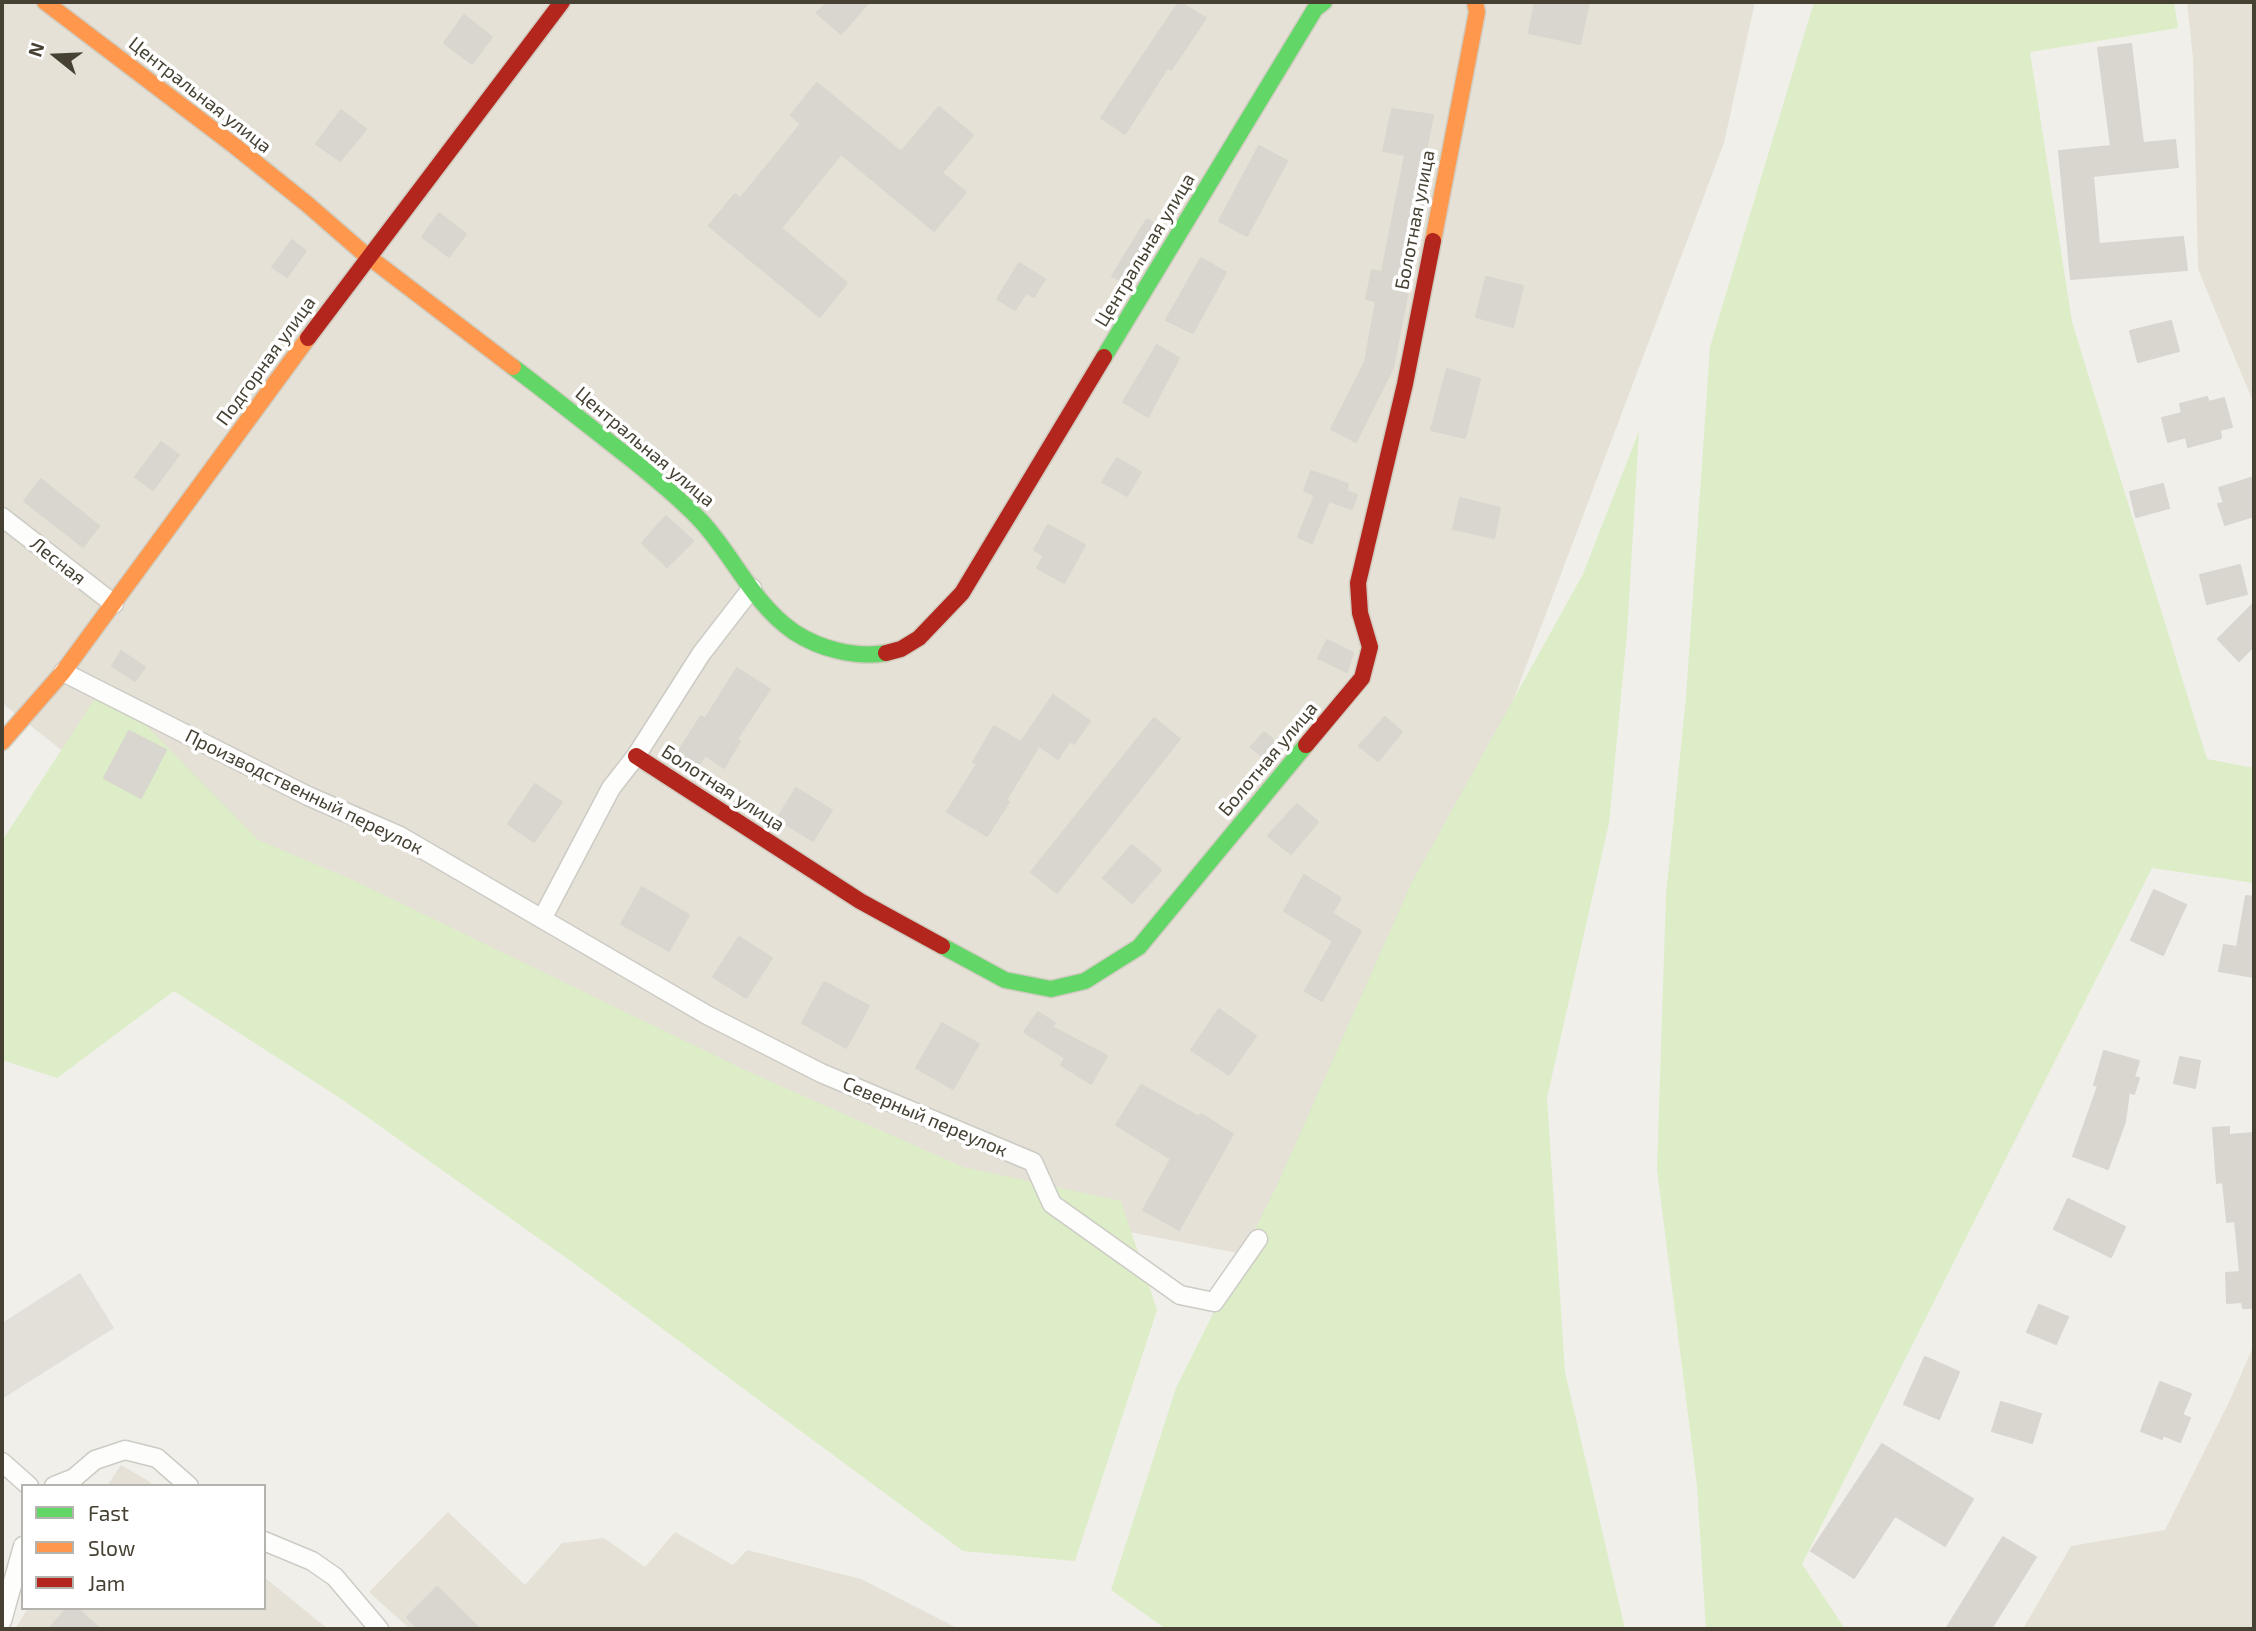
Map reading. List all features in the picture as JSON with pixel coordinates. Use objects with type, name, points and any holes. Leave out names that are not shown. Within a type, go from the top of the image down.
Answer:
[{"type":"street","name":"Центральная улица","points":[[45,2],[298,197],[368,257],[568,409],[688,508],[713,533],[752,588],[787,627],[814,643],[871,654],[901,649],[923,635],[962,593],[1315,9],[1324,2]]},
{"type":"street","name":"Подгорная улица","points":[[2,742],[63,672],[368,257],[562,2]]},
{"type":"street","name":"Болотная улица","points":[[636,757],[860,901],[1005,980],[1051,989],[1085,981],[1139,947],[1363,678],[1370,647],[1360,613],[1358,583],[1405,384],[1476,7]]},
{"type":"street","name":"Лесная","points":[[2,517],[114,604]]},
{"type":"street","points":[[542,919],[611,788],[636,757],[701,654],[752,588]]},
{"type":"street","name":"Производственный переулок","points":[[63,672],[307,796],[400,836],[542,919]]},
{"type":"street","name":"Северный переулок","points":[[542,919],[707,1014],[821,1073],[1033,1162],[1052,1204],[1180,1296],[1214,1302],[1258,1239]]},
{"type":"street","points":[[59,1484],[74,1478],[95,1460],[125,1450],[157,1458],[187,1484]]},
{"type":"street","points":[[2,1462],[27,1484]]},
{"type":"street","points":[[266,1542],[312,1561],[335,1577],[379,1629]]},
{"type":"street","points":[[2,1621],[21,1553]]},
{"type":"shaded area","points":[[2,2],[1755,2],[1724,143],[1441,891],[1284,1262],[1000,1207],[323,957],[2,703]]},
{"type":"shaded area","points":[[2187,2],[2254,2],[2254,404],[2198,269],[2193,58]]},
{"type":"shaded area","points":[[80,1273],[114,1328],[2,1399],[2,1323]]},
{"type":"shaded area","points":[[2254,1345],[2254,1629],[2023,1629],[2071,1546],[2165,1530],[2229,1402]]},
{"type":"shaded area","points":[[121,1465],[152,1484],[108,1484]]},
{"type":"shaded area","points":[[448,1512],[525,1585],[562,1543],[604,1538],[645,1567],[675,1532],[733,1565],[747,1550],[861,1579],[959,1629],[410,1629],[369,1592]]},
{"type":"shaded area","points":[[266,1579],[328,1629],[15,1629],[27,1610],[266,1610]]},
{"type":"green space","points":[[1814,2],[2174,2],[2178,28],[2030,52],[2072,322],[2207,759],[2254,768],[2254,883],[2152,868],[1802,1564],[1845,1629],[1706,1629],[1697,1486],[1657,1169],[1666,895],[1686,697],[1710,347]]},
{"type":"green space","points":[[1639,431],[1627,633],[1609,823],[1547,1098],[1565,1372],[1625,1629],[1166,1629],[1111,1590],[1176,1388],[1279,1181],[1411,884],[1583,574]]},
{"type":"green space","points":[[105,683],[258,840],[353,880],[745,1070],[963,1167],[1121,1201],[1157,1310],[1075,1561],[963,1551],[575,1264],[343,1100],[174,991],[57,1078],[2,1060],[2,841]]},
{"type":"building","points":[[827,2],[869,2],[841,34],[817,13]]},
{"type":"building","points":[[1179,2],[1206,18],[1171,70],[1168,67],[1125,134],[1101,118]]},
{"type":"building","points":[[1535,2],[1589,2],[1580,44],[1529,33]]},
{"type":"building","points":[[464,15],[492,37],[472,64],[444,43]]},
{"type":"building","points":[[2131,44],[2143,143],[2175,140],[2178,167],[2093,176],[2099,244],[2183,237],[2187,270],[2071,279],[2059,151],[2111,146],[2098,48]]},
{"type":"building","points":[[817,83],[901,152],[939,107],[973,135],[942,173],[966,192],[934,231],[841,154],[781,228],[847,283],[820,317],[709,226],[735,194],[740,199],[801,124],[791,115]]},
{"type":"building","points":[[1392,109],[1433,115],[1420,180],[1429,182],[1393,368],[1356,442],[1331,429],[1365,362],[1376,301],[1366,299],[1372,270],[1382,272],[1405,155],[1383,151]]},
{"type":"building","points":[[341,110],[366,129],[340,161],[316,144]]},
{"type":"building","points":[[1259,146],[1287,161],[1247,236],[1219,221]]},
{"type":"building","points":[[439,213],[466,234],[449,257],[422,237]]},
{"type":"building","points":[[1147,219],[1164,229],[1130,286],[1112,276]]},
{"type":"building","points":[[292,240],[306,251],[287,277],[272,267]]},
{"type":"building","points":[[1201,258],[1226,272],[1193,333],[1166,320]]},
{"type":"building","points":[[1019,263],[1045,279],[1034,297],[1026,293],[1015,310],[997,299]]},
{"type":"building","points":[[1486,277],[1523,286],[1513,327],[1476,317]]},
{"type":"building","points":[[2171,321],[2179,351],[2138,362],[2130,331]]},
{"type":"building","points":[[1157,345],[1179,358],[1148,417],[1123,402]]},
{"type":"building","points":[[1447,369],[1480,379],[1465,438],[1431,430]]},
{"type":"building","points":[[2207,397],[2209,402],[2224,398],[2232,427],[2220,430],[2221,438],[2188,447],[2186,437],[2168,442],[2162,418],[2182,413],[2180,404]]},
{"type":"building","points":[[161,442],[179,455],[153,490],[135,477]]},
{"type":"building","points":[[1117,458],[1141,472],[1127,496],[1102,482]]},
{"type":"building","points":[[1311,471],[1348,484],[1346,491],[1357,495],[1352,509],[1329,501],[1312,543],[1298,537],[1315,495],[1304,491]]},
{"type":"building","points":[[2254,477],[2254,516],[2225,525],[2218,504],[2224,503],[2219,488]]},
{"type":"building","points":[[41,479],[99,526],[83,547],[24,501]]},
{"type":"building","points":[[2163,484],[2169,508],[2136,517],[2130,492]]},
{"type":"building","points":[[1460,498],[1500,508],[1494,538],[1453,529]]},
{"type":"building","points":[[666,516],[693,541],[667,567],[642,543]]},
{"type":"building","points":[[1048,525],[1085,545],[1064,583],[1037,568],[1044,556],[1034,550]]},
{"type":"building","points":[[2240,565],[2247,594],[2207,604],[2200,575]]},
{"type":"building","points":[[2254,603],[2254,646],[2239,661],[2218,639]]},
{"type":"building","points":[[1327,640],[1353,653],[1347,672],[1318,658]]},
{"type":"building","points":[[121,651],[145,667],[135,681],[112,666]]},
{"type":"building","points":[[737,668],[770,689],[737,739],[740,741],[724,768],[705,755],[697,768],[676,755],[701,716],[705,719]]},
{"type":"building","points":[[1053,695],[1090,721],[1074,744],[1070,741],[1058,759],[1039,746],[987,836],[947,812],[977,764],[973,762],[994,726],[1021,742]]},
{"type":"building","points":[[1385,717],[1402,732],[1378,761],[1359,746]]},
{"type":"building","points":[[1154,718],[1180,739],[1057,893],[1031,872]]},
{"type":"building","points":[[129,731],[166,750],[141,798],[104,778]]},
{"type":"building","points":[[1264,732],[1284,749],[1271,764],[1251,747]]},
{"type":"building","points":[[535,784],[562,802],[534,842],[508,824]]},
{"type":"building","points":[[796,788],[832,810],[813,841],[777,819]]},
{"type":"building","points":[[1297,804],[1318,822],[1291,854],[1268,836]]},
{"type":"building","points":[[1132,845],[1161,870],[1132,903],[1103,878]]},
{"type":"building","points":[[1304,875],[1341,898],[1332,913],[1361,931],[1322,1001],[1305,991],[1333,941],[1284,911]]},
{"type":"building","points":[[642,887],[689,915],[669,951],[621,924]]},
{"type":"building","points":[[2154,890],[2186,905],[2163,955],[2131,940]]},
{"type":"building","points":[[2246,896],[2254,897],[2254,977],[2219,971],[2224,945],[2237,947]]},
{"type":"building","points":[[739,937],[772,958],[746,998],[713,977]]},
{"type":"building","points":[[824,982],[869,1006],[846,1048],[802,1023]]},
{"type":"building","points":[[1219,1009],[1256,1036],[1229,1075],[1191,1050]]},
{"type":"building","points":[[1038,1012],[1055,1023],[1052,1027],[1107,1056],[1091,1084],[1061,1065],[1065,1058],[1024,1032]]},
{"type":"building","points":[[942,1023],[979,1044],[953,1089],[916,1068]]},
{"type":"building","points":[[2104,1051],[2139,1061],[2134,1077],[2139,1078],[2134,1094],[2129,1092],[2125,1122],[2108,1169],[2073,1156],[2098,1086],[2094,1085]]},
{"type":"building","points":[[2180,1057],[2200,1061],[2195,1088],[2174,1083]]},
{"type":"building","points":[[1141,1085],[1199,1117],[1201,1114],[1233,1134],[1179,1230],[1143,1210],[1171,1159],[1116,1125]]},
{"type":"building","points":[[2229,1127],[2229,1135],[2254,1133],[2254,1308],[2243,1308],[2242,1302],[2227,1303],[2226,1273],[2240,1272],[2235,1221],[2227,1222],[2223,1182],[2217,1183],[2213,1128]]},
{"type":"building","points":[[2068,1199],[2125,1227],[2111,1257],[2054,1229]]},
{"type":"building","points":[[2039,1305],[2068,1317],[2056,1344],[2027,1332]]},
{"type":"building","points":[[1925,1357],[1959,1372],[1939,1419],[1904,1404]]},
{"type":"building","points":[[2160,1382],[2191,1394],[2182,1415],[2190,1418],[2180,1442],[2163,1435],[2162,1439],[2141,1431]]},
{"type":"building","points":[[2001,1402],[2041,1414],[2032,1443],[1992,1431]]},
{"type":"building","points":[[1882,1444],[1973,1499],[1945,1546],[1895,1516],[1854,1578],[1811,1551]]},
{"type":"building","points":[[2003,1537],[2036,1557],[1991,1629],[1946,1629]]},
{"type":"building","points":[[437,1587],[480,1629],[418,1629],[407,1617]]},
{"type":"building","points":[[65,1610],[79,1610],[100,1629],[49,1629]]},
{"type":"traffic: fast","points":[[1104,357],[1315,9],[1324,2]]},
{"type":"traffic: fast","points":[[513,367],[635,462],[686,506],[714,536],[767,608],[794,632],[838,651],[886,653]]},
{"type":"traffic: fast","points":[[942,946],[1005,980],[1051,989],[1085,981],[1139,947],[1306,745]]},
{"type":"traffic: slow","points":[[45,2],[236,147],[361,251],[513,367]]},
{"type":"traffic: slow","points":[[1433,241],[1477,12],[1475,2]]},
{"type":"traffic: slow","points":[[2,742],[63,672],[308,338]]},
{"type":"traffic: jam","points":[[308,338],[562,2]]},
{"type":"traffic: jam","points":[[1306,745],[1362,678],[1370,647],[1360,613],[1358,583],[1405,384],[1433,241]]},
{"type":"traffic: jam","points":[[886,653],[901,649],[919,638],[962,593],[1104,357]]},
{"type":"traffic: jam","points":[[636,756],[860,901],[942,946]]}]
